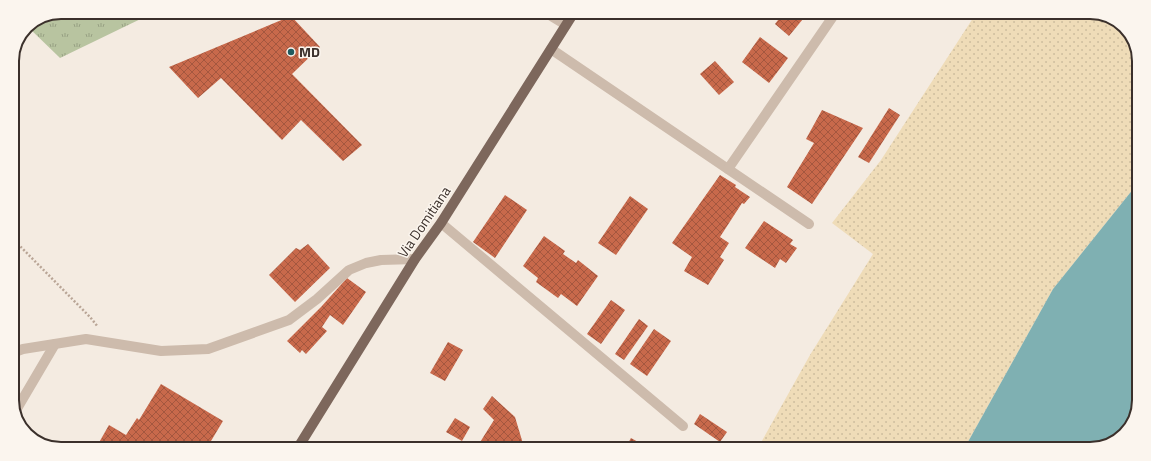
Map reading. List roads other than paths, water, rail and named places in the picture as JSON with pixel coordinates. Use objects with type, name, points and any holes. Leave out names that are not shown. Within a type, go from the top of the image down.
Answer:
[{"type":"main road","name":"Via Domitiana","points":[[301,442],[415,259],[441,223],[570,19]]},
{"type":"street","points":[[556,19],[566,25]]},
{"type":"street","points":[[728,169],[831,19]]},
{"type":"street","points":[[551,49],[809,224]]},
{"type":"street","points":[[441,223],[683,426]]},
{"type":"street","points":[[19,350],[86,339],[161,351],[208,349],[289,320],[317,299],[349,270],[366,263],[380,260],[415,259]]},
{"type":"street","points":[[19,404],[54,344]]},
{"type":"water","points":[[1132,190],[1132,400],[1128,418],[1120,430],[1108,438],[1098,441],[968,442],[1053,289]]},
{"type":"place","name":"MD","points":[[291,52]]}]
